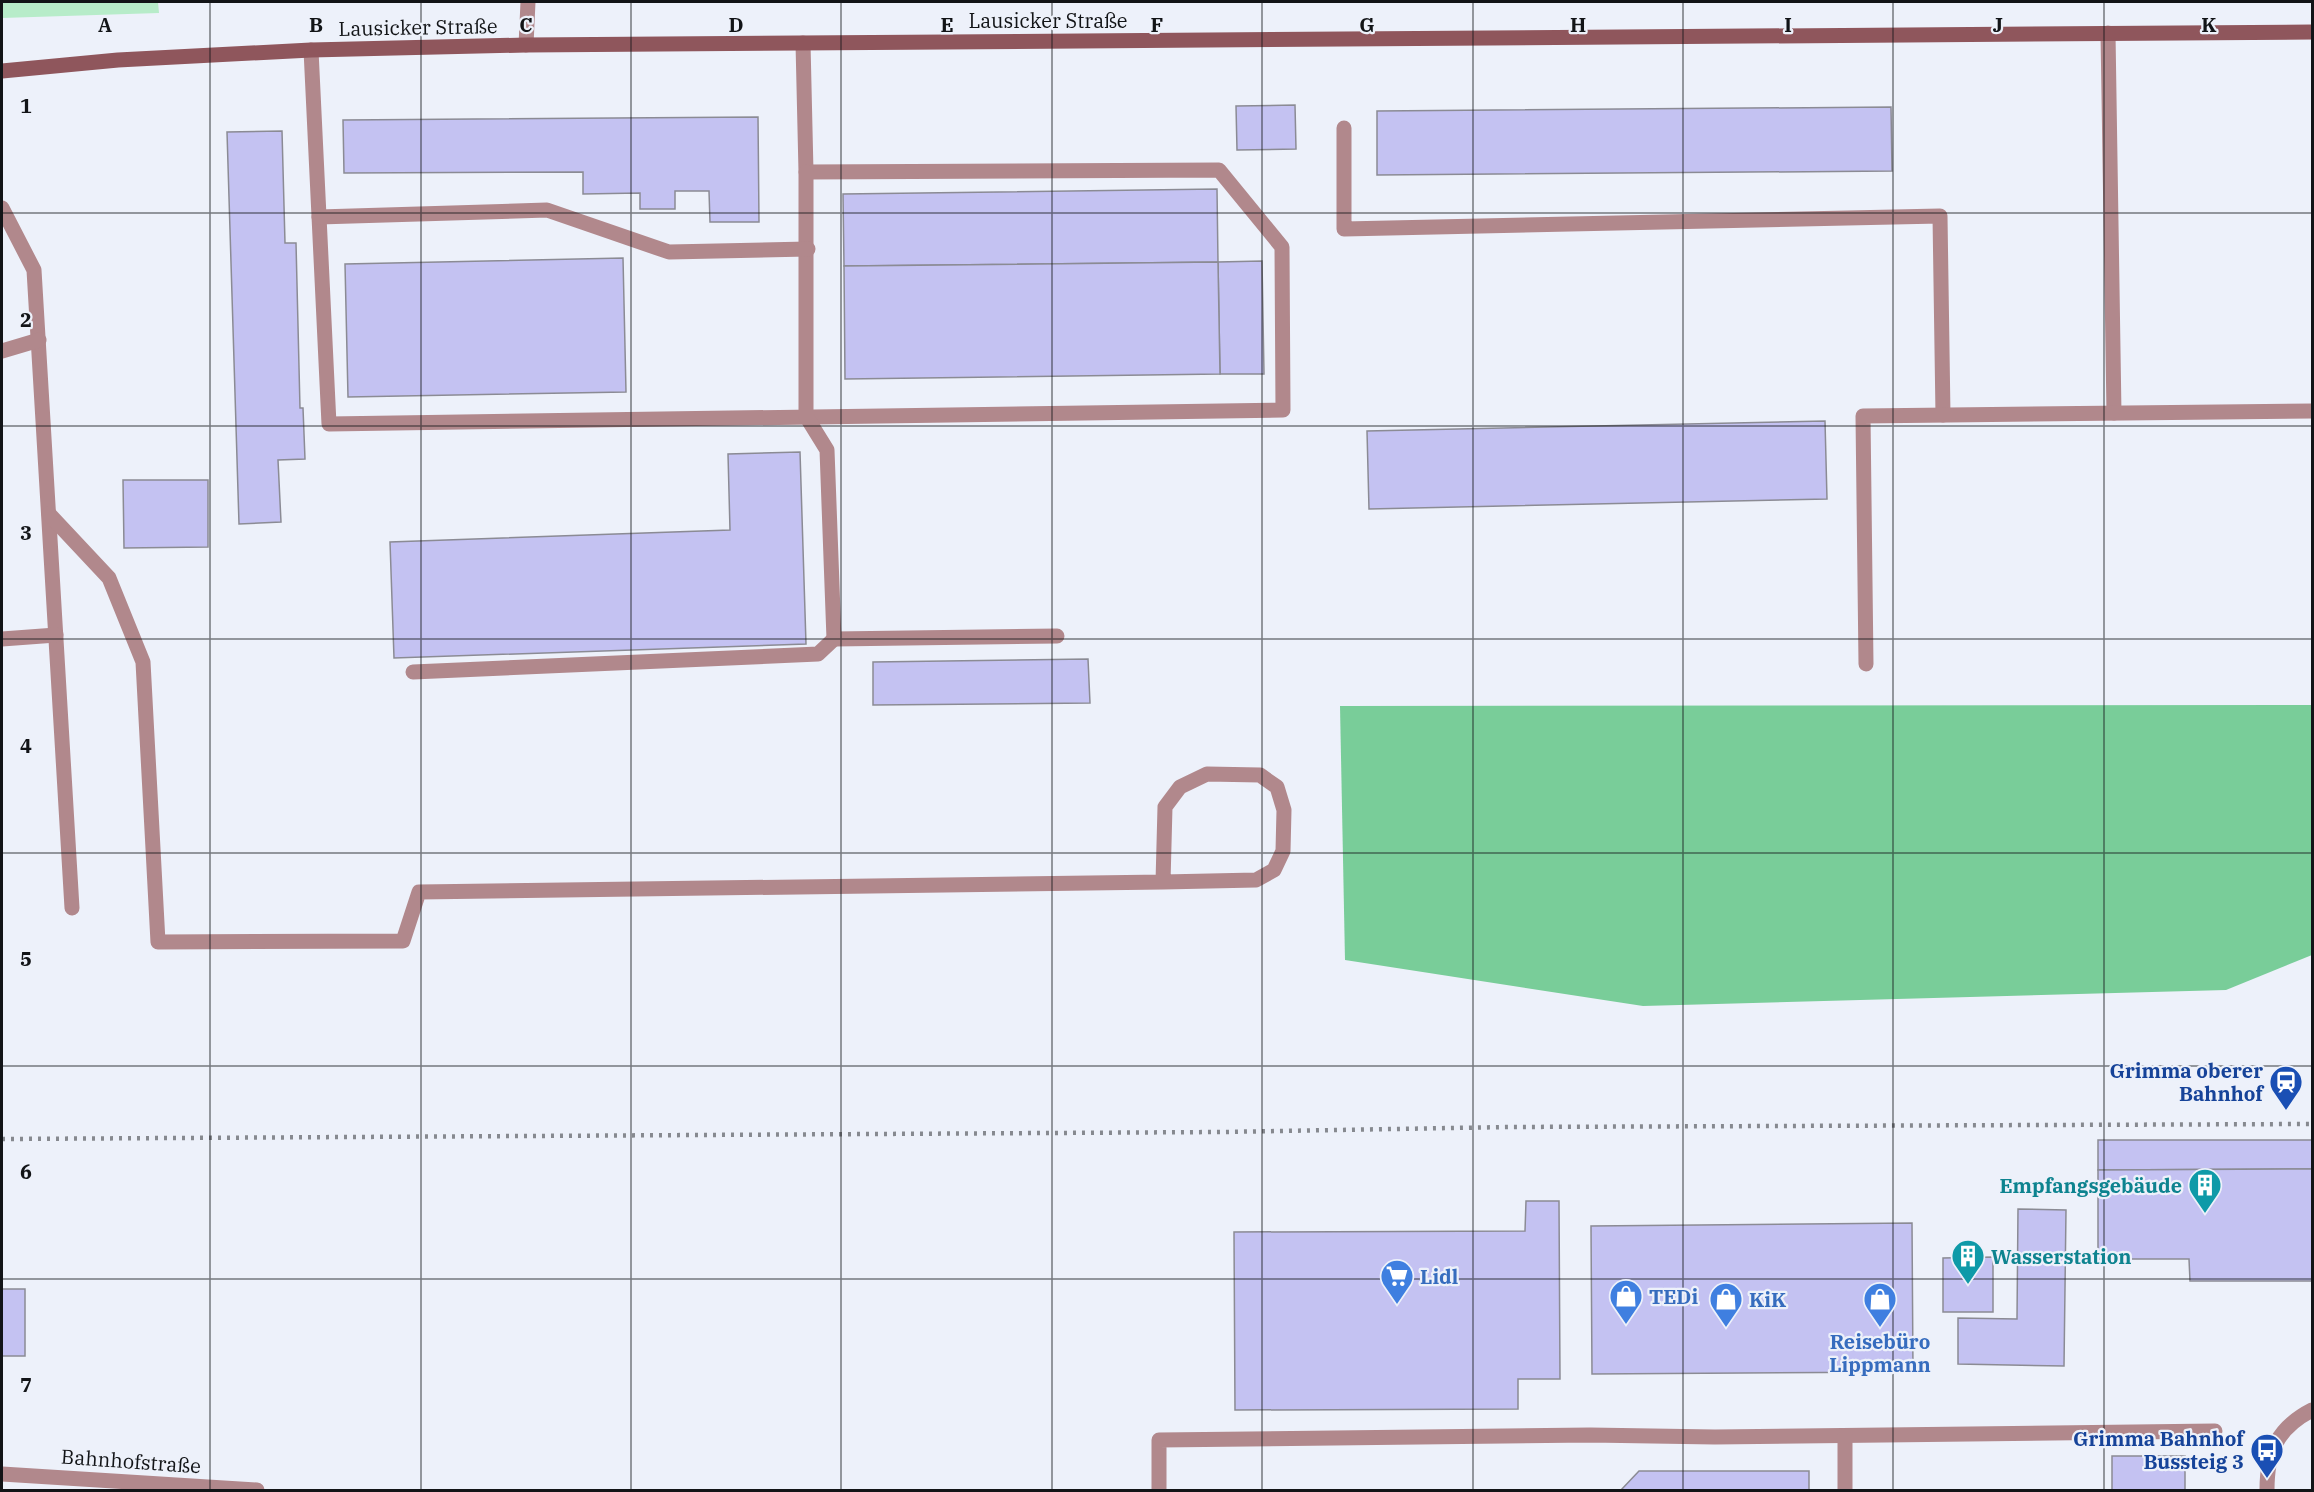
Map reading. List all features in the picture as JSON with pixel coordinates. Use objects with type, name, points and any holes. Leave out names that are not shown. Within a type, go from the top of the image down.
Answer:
[{"type":"main road","name":"Lausicker Straße","points":[[2,71],[118,60],[311,50],[526,45],[2313,33]]},
{"type":"street","points":[[526,45],[528,2]]},
{"type":"street","points":[[2108,33],[2114,413]]},
{"type":"street","points":[[803,43],[807,249],[806,416],[827,450],[834,639]]},
{"type":"street","points":[[311,50],[329,424],[1283,410],[1282,247],[1219,170],[806,172]]},
{"type":"street","points":[[1344,128],[1344,229],[1940,216],[1942,415]]},
{"type":"street","points":[[2,208],[34,270],[72,908]]},
{"type":"street","points":[[320,217],[547,210],[669,252],[807,249]]},
{"type":"street","points":[[2,351],[39,340]]},
{"type":"street","points":[[1866,664],[1863,416],[2313,411]]},
{"type":"street","points":[[49,514],[109,578],[143,662],[159,942],[403,941],[418,892],[1163,882],[1256,880],[1274,870],[1283,851],[1284,810],[1277,787],[1260,775],[1207,774],[1180,788],[1165,807],[1163,882]]},
{"type":"street","points":[[2,639],[56,635]]},
{"type":"street","points":[[413,672],[818,654],[834,639],[1057,636]]},
{"type":"street","points":[[2267,1491],[2269,1457],[2280,1435],[2299,1417],[2313,1410]]},
{"type":"street","points":[[1159,1491],[1159,1440],[1590,1435],[1845,1436],[2215,1431]]},
{"type":"street","points":[[1845,1436],[1845,1491]]},
{"type":"street","name":"Bahnhofstraße","points":[[2,1474],[257,1491]]},
{"type":"green space","points":[[2,2],[158,2],[159,13],[2,18]]},
{"type":"green space","points":[[2312,705],[2312,955],[2226,990],[1643,1006],[1345,960],[1340,706]]},
{"type":"building","points":[[1295,105],[1296,149],[1237,150],[1236,106]]},
{"type":"building","points":[[1891,107],[1892,171],[1377,175],[1377,111]]},
{"type":"building","points":[[758,117],[759,222],[710,222],[709,191],[675,191],[675,209],[640,209],[640,193],[583,194],[583,172],[344,173],[343,120]]},
{"type":"building","points":[[282,131],[285,243],[296,243],[300,408],[303,408],[305,459],[278,460],[281,522],[239,524],[227,132]]},
{"type":"building","points":[[1217,189],[1218,262],[844,266],[843,194]]},
{"type":"building","points":[[623,258],[626,392],[348,397],[345,264]]},
{"type":"building","points":[[1262,261],[1264,374],[1220,374],[1218,262]]},
{"type":"building","points":[[1218,262],[1220,374],[845,379],[844,266]]},
{"type":"building","points":[[1825,421],[1827,499],[1369,509],[1367,431]]},
{"type":"building","points":[[800,452],[806,644],[394,658],[390,542],[730,530],[728,454]]},
{"type":"building","points":[[123,480],[208,480],[208,547],[124,548]]},
{"type":"building","points":[[1088,659],[1090,703],[873,705],[873,662]]},
{"type":"building","points":[[2098,1140],[2312,1140],[2312,1169],[2098,1170]]},
{"type":"building","name":"Empfangsgebäude","points":[[2312,1169],[2312,1281],[2190,1281],[2189,1259],[2098,1259],[2098,1170]]},
{"type":"building","name":"Lidl","points":[[1526,1201],[1559,1201],[1560,1379],[1518,1379],[1518,1409],[1235,1410],[1234,1232],[1525,1231]]},
{"type":"building","points":[[2018,1209],[2066,1210],[2064,1366],[1958,1364],[1958,1318],[2017,1319]]},
{"type":"building","points":[[1912,1223],[1913,1372],[1592,1374],[1591,1226]]},
{"type":"building","name":"Wasserstation","points":[[1993,1257],[1993,1312],[1943,1312],[1943,1258]]},
{"type":"building","points":[[2,1289],[25,1289],[25,1356],[2,1356]]},
{"type":"building","points":[[2112,1456],[2185,1456],[2185,1490],[2112,1490]]},
{"type":"building","points":[[1639,1471],[1809,1471],[1809,1490],[1621,1490]]},
{"type":"railway","points":[[2,1139],[1222,1132],[1509,1127],[2312,1124]]},
{"type":"place","name":"Grimma oberer Bahnhof","points":[[2286,1111]]},
{"type":"place","name":"Empfangsgebäude","points":[[2205,1214]]},
{"type":"place","name":"Wasserstation","points":[[1968,1285]]},
{"type":"place","name":"Lidl","points":[[1397,1305]]},
{"type":"place","name":"TEDi","points":[[1626,1325]]},
{"type":"place","name":"KiK","points":[[1726,1328]]},
{"type":"place","name":"Reisebüro Lippmann","points":[[1880,1328]]},
{"type":"place","name":"Grimma Bahnhof Bussteig 3","points":[[2267,1479]]}]
